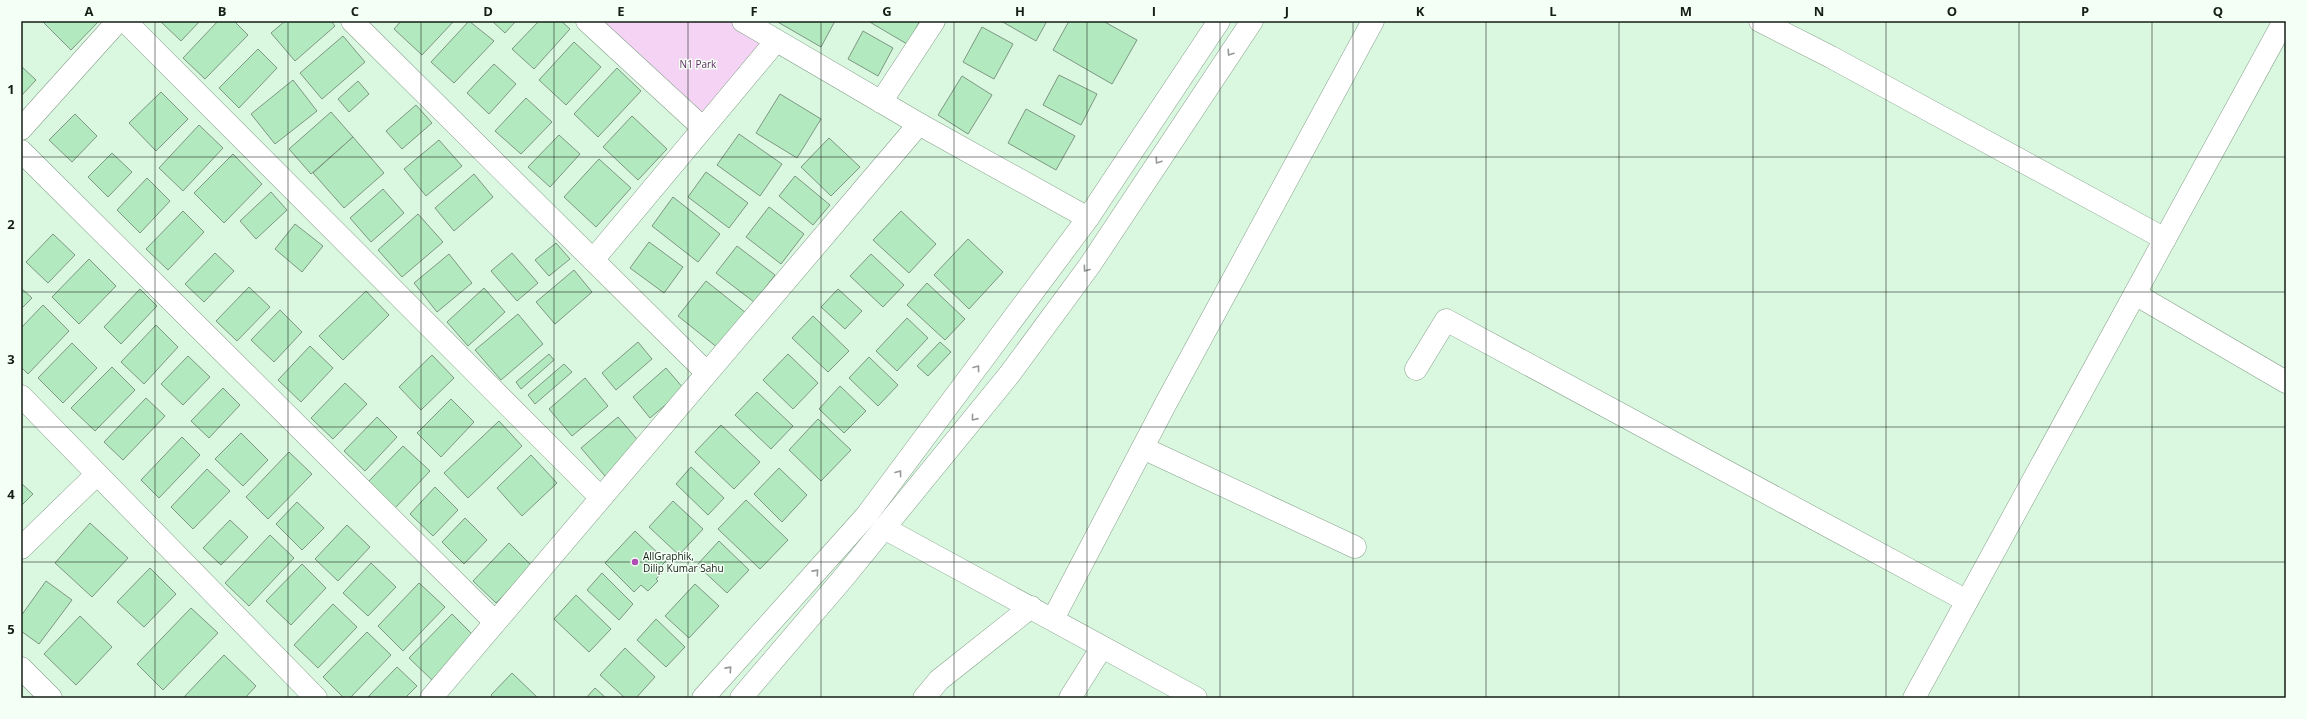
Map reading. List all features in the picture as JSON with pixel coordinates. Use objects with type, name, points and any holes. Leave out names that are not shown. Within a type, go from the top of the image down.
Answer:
[{"type":"street","points":[[21,129],[118,21]]},
{"type":"street","points":[[125,21],[602,498]]},
{"type":"street","points":[[352,21],[707,373]]},
{"type":"street","points":[[587,21],[703,128]]},
{"type":"street","points":[[743,21],[919,124],[1088,218]]},
{"type":"street","points":[[881,102],[934,21]]},
{"type":"street","points":[[703,698],[866,516],[1088,218],[1219,21]]},
{"type":"street","points":[[741,698],[884,528],[1009,375],[1090,265],[1252,21]]},
{"type":"street","points":[[1053,619],[1143,448],[1373,21]]},
{"type":"street","points":[[1760,21],[1831,57],[2165,240]]},
{"type":"street","points":[[1914,698],[2284,21]]},
{"type":"street","points":[[593,260],[776,41]]},
{"type":"street","points":[[431,698],[919,124]]},
{"type":"street","points":[[21,151],[495,622]]},
{"type":"street","points":[[2135,294],[2286,382]]},
{"type":"street","points":[[1416,369],[1446,320],[1967,601]]},
{"type":"street","points":[[21,396],[316,698]]},
{"type":"street","points":[[1143,448],[1354,546]]},
{"type":"street","points":[[21,548],[97,474]]},
{"type":"street","points":[[884,528],[1196,698]]},
{"type":"street","points":[[924,698],[939,680],[1031,607]]},
{"type":"street","points":[[1070,698],[1102,647]]},
{"type":"street","points":[[21,668],[51,698]]},
{"type":"green space","name":"N1 Park","points":[[587,21],[743,21],[776,41],[703,128]]},
{"type":"building","points":[[42,21],[99,21],[71,50]]},
{"type":"building","points":[[160,21],[200,21],[181,41]]},
{"type":"building","points":[[218,21],[234,21],[248,35],[205,79],[183,58]]},
{"type":"building","points":[[285,21],[331,21],[335,26],[295,61],[271,33]]},
{"type":"building","points":[[401,21],[454,21],[422,55],[394,29]]},
{"type":"building","points":[[469,21],[494,41],[454,83],[431,62]]},
{"type":"building","points":[[492,21],[516,21],[505,33]]},
{"type":"building","points":[[539,21],[561,21],[570,29],[534,69],[512,49]]},
{"type":"building","points":[[776,21],[835,21],[821,47]]},
{"type":"building","points":[[868,21],[920,21],[907,44]]},
{"type":"building","points":[[1001,21],[1047,21],[1036,41]]},
{"type":"building","points":[[1069,21],[1103,21],[1137,40],[1112,84],[1053,50]]},
{"type":"building","points":[[982,27],[1013,44],[994,79],[963,62]]},
{"type":"building","points":[[863,31],[893,48],[878,76],[848,59]]},
{"type":"building","points":[[343,36],[365,62],[322,99],[300,73]]},
{"type":"building","points":[[574,42],[601,67],[566,105],[539,80]]},
{"type":"building","points":[[258,49],[277,68],[239,108],[219,88]]},
{"type":"building","points":[[494,64],[516,84],[489,114],[467,93]]},
{"type":"building","points":[[21,66],[36,80],[21,96]]},
{"type":"building","points":[[617,68],[641,91],[598,137],[574,114]]},
{"type":"building","points":[[1059,75],[1097,94],[1081,125],[1043,105]]},
{"type":"building","points":[[962,76],[992,95],[968,134],[938,115]]},
{"type":"building","points":[[293,80],[317,111],[275,144],[251,114]]},
{"type":"building","points":[[358,81],[369,94],[349,112],[338,99]]},
{"type":"building","points":[[161,92],[188,119],[156,151],[129,123]]},
{"type":"building","points":[[780,94],[821,119],[797,158],[756,133]]},
{"type":"building","points":[[526,98],[552,122],[521,154],[495,131]]},
{"type":"building","points":[[416,105],[432,123],[402,149],[386,131]]},
{"type":"building","points":[[1026,109],[1075,136],[1056,170],[1008,143]]},
{"type":"building","points":[[331,112],[353,137],[311,174],[289,149]]},
{"type":"building","points":[[75,114],[97,136],[72,162],[49,140]]},
{"type":"building","points":[[632,116],[667,149],[638,180],[603,147]]},
{"type":"building","points":[[199,125],[223,148],[183,191],[159,168]]},
{"type":"building","points":[[739,134],[782,164],[760,196],[717,165]]},
{"type":"building","points":[[559,135],[580,154],[550,187],[528,167]]},
{"type":"building","points":[[353,137],[384,173],[344,208],[313,173]]},
{"type":"building","points":[[829,138],[860,167],[831,196],[801,167]]},
{"type":"building","points":[[439,140],[462,166],[426,196],[404,169]]},
{"type":"building","points":[[112,153],[132,172],[108,197],[88,177]]},
{"type":"building","points":[[233,154],[262,184],[224,223],[194,193]]},
{"type":"building","points":[[599,159],[631,188],[596,227],[564,197]]},
{"type":"building","points":[[706,172],[748,203],[729,228],[688,197]]},
{"type":"building","points":[[474,174],[493,197],[454,231],[435,208]]},
{"type":"building","points":[[795,176],[830,205],[813,225],[779,196]]},
{"type":"building","points":[[147,178],[170,201],[140,233],[117,210]]},
{"type":"building","points":[[383,189],[404,213],[371,242],[350,218]]},
{"type":"building","points":[[271,192],[287,210],[256,239],[240,221]]},
{"type":"building","points":[[673,197],[720,234],[698,262],[652,226]]},
{"type":"building","points":[[769,207],[804,234],[781,264],[746,237]]},
{"type":"building","points":[[183,211],[204,232],[168,270],[146,249]]},
{"type":"building","points":[[901,211],[936,244],[909,273],[873,240]]},
{"type":"building","points":[[418,214],[443,242],[402,277],[378,250]]},
{"type":"building","points":[[295,224],[323,246],[302,272],[275,249]]},
{"type":"building","points":[[53,234],[75,255],[48,283],[26,262]]},
{"type":"building","points":[[968,239],[1003,272],[969,309],[934,275]]},
{"type":"building","points":[[649,242],[683,267],[664,293],[630,268]]},
{"type":"building","points":[[556,243],[570,259],[549,276],[535,260]]},
{"type":"building","points":[[737,246],[775,275],[754,302],[716,273]]},
{"type":"building","points":[[215,253],[234,271],[204,302],[185,284]]},
{"type":"building","points":[[512,253],[538,283],[517,301],[491,271]]},
{"type":"building","points":[[449,254],[472,283],[437,312],[414,283]]},
{"type":"building","points":[[871,254],[904,285],[883,307],[850,276]]},
{"type":"building","points":[[89,259],[116,286],[79,324],[52,297]]},
{"type":"building","points":[[574,270],[592,292],[555,324],[536,302]]},
{"type":"building","points":[[706,281],[746,313],[718,348],[678,316]]},
{"type":"building","points":[[927,283],[965,319],[945,340],[907,305]]},
{"type":"building","points":[[249,287],[270,307],[237,341],[216,321]]},
{"type":"building","points":[[21,288],[32,298],[21,309]]},
{"type":"building","points":[[484,288],[505,312],[468,346],[447,322]]},
{"type":"building","points":[[140,289],[157,306],[121,344],[104,327]]},
{"type":"building","points":[[838,289],[862,311],[845,329],[821,307]]},
{"type":"building","points":[[366,291],[389,315],[343,360],[319,336]]},
{"type":"building","points":[[43,305],[69,331],[28,374],[21,367],[21,328]]},
{"type":"building","points":[[280,310],[302,332],[274,362],[251,340]]},
{"type":"building","points":[[518,314],[543,344],[501,380],[475,350]]},
{"type":"building","points":[[813,316],[849,351],[828,372],[792,338]]},
{"type":"building","points":[[907,318],[928,338],[897,371],[876,351]]},
{"type":"building","points":[[156,325],[178,347],[144,384],[121,362]]},
{"type":"building","points":[[638,342],[652,359],[616,390],[602,373]]},
{"type":"building","points":[[940,342],[951,352],[928,376],[917,366]]},
{"type":"building","points":[[72,343],[97,368],[63,403],[38,378]]},
{"type":"building","points":[[310,346],[333,368],[301,402],[278,380]]},
{"type":"building","points":[[549,354],[554,360],[521,389],[516,382]]},
{"type":"building","points":[[788,354],[818,383],[793,409],[763,380]]},
{"type":"building","points":[[432,355],[454,378],[421,410],[399,387]]},
{"type":"building","points":[[188,356],[210,377],[183,405],[161,384]]},
{"type":"building","points":[[869,357],[898,385],[878,406],[849,378]]},
{"type":"building","points":[[564,364],[572,372],[535,404],[528,395]]},
{"type":"building","points":[[112,367],[135,390],[95,431],[71,408]]},
{"type":"building","points":[[666,368],[684,389],[650,418],[633,397]]},
{"type":"building","points":[[585,378],[608,406],[572,436],[549,409]]},
{"type":"building","points":[[345,383],[367,404],[333,439],[311,418]]},
{"type":"building","points":[[840,386],[866,411],[844,433],[819,409]]},
{"type":"building","points":[[223,388],[240,405],[209,438],[191,421]]},
{"type":"building","points":[[757,392],[793,426],[771,449],[735,415]]},
{"type":"building","points":[[146,398],[165,416],[123,460],[104,442]]},
{"type":"building","points":[[451,399],[474,422],[441,457],[417,433]]},
{"type":"building","points":[[377,417],[397,437],[365,471],[344,451]]},
{"type":"building","points":[[618,417],[642,445],[605,476],[581,448]]},
{"type":"building","points":[[818,419],[851,450],[821,481],[789,450]]},
{"type":"building","points":[[499,421],[522,446],[468,498],[444,473]]},
{"type":"building","points":[[721,425],[760,462],[734,489],[695,452]]},
{"type":"building","points":[[241,433],[268,460],[243,486],[215,459]]},
{"type":"building","points":[[182,437],[200,455],[159,498],[141,480]]},
{"type":"building","points":[[403,446],[430,471],[395,508],[368,482]]},
{"type":"building","points":[[289,452],[312,474],[268,519],[246,497]]},
{"type":"building","points":[[531,455],[557,483],[522,516],[497,488]]},
{"type":"building","points":[[691,467],[724,498],[708,515],[676,484]]},
{"type":"building","points":[[779,468],[807,495],[782,522],[754,494]]},
{"type":"building","points":[[207,469],[230,491],[193,529],[171,507]]},
{"type":"building","points":[[21,483],[33,494],[21,506]]},
{"type":"building","points":[[435,487],[458,510],[433,536],[410,514]]},
{"type":"building","points":[[746,500],[788,540],[760,569],[718,529]]},
{"type":"building","points":[[673,501],[703,529],[679,555],[649,527]]},
{"type":"building","points":[[297,502],[324,528],[302,550],[276,524]]},
{"type":"building","points":[[465,518],[487,540],[464,564],[442,542]]},
{"type":"building","points":[[230,520],[248,537],[221,565],[203,548]]},
{"type":"building","points":[[90,523],[128,558],[92,597],[55,563]]},
{"type":"building","points":[[347,525],[370,547],[338,581],[315,559]]},
{"type":"building","name":"AllGraphik, Dilip Kumar Sahu","points":[[635,531],[666,561],[658,569],[662,573],[656,579],[658,581],[648,591],[641,585],[634,592],[605,563]]},
{"type":"building","points":[[270,535],[294,558],[249,606],[225,583]]},
{"type":"building","points":[[719,541],[749,570],[727,593],[697,565]]},
{"type":"building","points":[[509,543],[532,566],[496,603],[473,581]]},
{"type":"building","points":[[371,563],[396,587],[368,616],[343,593]]},
{"type":"building","points":[[302,564],[326,588],[291,625],[266,601]]},
{"type":"building","points":[[150,568],[176,594],[144,627],[117,602]]},
{"type":"building","points":[[602,573],[633,604],[619,620],[587,590]]},
{"type":"building","points":[[46,581],[72,600],[39,644],[21,631],[21,616]]},
{"type":"building","points":[[419,583],[445,607],[403,651],[378,626]]},
{"type":"building","points":[[695,584],[719,606],[689,638],[665,616]]},
{"type":"building","points":[[576,595],[611,629],[589,652],[554,619]]},
{"type":"building","points":[[333,604],[357,627],[318,668],[294,645]]},
{"type":"building","points":[[191,608],[218,633],[163,690],[137,664]]},
{"type":"building","points":[[452,614],[474,636],[432,680],[409,658]]},
{"type":"building","points":[[80,616],[112,647],[76,685],[44,654]]},
{"type":"building","points":[[656,619],[685,647],[666,667],[637,640]]},
{"type":"building","points":[[367,632],[391,655],[350,698],[344,698],[323,677]]},
{"type":"building","points":[[625,648],[655,677],[636,698],[625,698],[600,675]]},
{"type":"building","points":[[224,655],[256,686],[245,698],[183,698]]},
{"type":"building","points":[[397,667],[417,686],[405,698],[367,698]]},
{"type":"building","points":[[512,673],[538,698],[493,698],[491,695]]},
{"type":"building","points":[[595,688],[606,698],[586,698]]},
{"type":"place","name":"AllGraphik, Dilip Kumar Sahu","points":[[635,562]]}]
